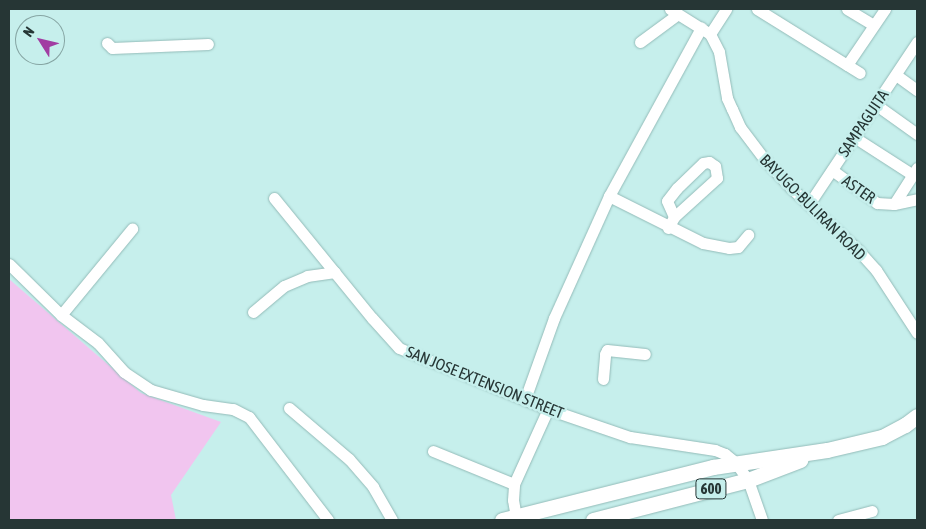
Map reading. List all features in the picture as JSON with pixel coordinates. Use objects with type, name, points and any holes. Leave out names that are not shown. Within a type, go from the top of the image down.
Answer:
[{"type":"main road","name":"600","points":[[509,518],[713,467],[827,450],[882,436],[905,425],[917,416]]},
{"type":"main road","name":"600","points":[[593,520],[748,480],[827,450]]},
{"type":"street","points":[[525,399],[554,318],[608,196],[705,31],[726,9]]},
{"type":"street","points":[[757,9],[860,73]]},
{"type":"street","points":[[847,9],[874,25]]},
{"type":"street","points":[[848,65],[885,9]]},
{"type":"street","points":[[640,42],[674,11],[705,31]]},
{"type":"street","name":"BAYUGO-BULIRAN ROAD","points":[[705,31],[719,52],[727,98],[740,127],[765,160],[858,250],[876,270],[917,333]]},
{"type":"street","name":"SAMPAGUITA","points":[[809,204],[917,42]]},
{"type":"street","points":[[107,43],[112,48],[208,44]]},
{"type":"street","points":[[896,75],[917,90]]},
{"type":"street","points":[[875,104],[917,134]]},
{"type":"street","points":[[854,137],[915,172],[894,204]]},
{"type":"street","points":[[668,228],[674,217],[717,178],[714,166],[709,162],[703,163],[677,188],[668,201],[674,217]]},
{"type":"street","name":"ASTER","points":[[832,170],[877,204],[894,204],[917,199]]},
{"type":"street","points":[[608,196],[668,228],[703,244],[729,248],[738,247],[748,235]]},
{"type":"street","name":"SAN JOSE EXTENSION STREET","points":[[274,198],[399,348],[548,409],[630,437],[688,448],[715,450],[725,454],[736,463],[748,480],[762,520]]},
{"type":"street","points":[[61,314],[132,229]]},
{"type":"street","points":[[9,264],[61,314],[98,343],[124,372],[151,390],[203,405],[233,409],[249,416],[328,520]]},
{"type":"street","points":[[253,312],[284,286],[307,276],[335,272]]},
{"type":"street","points":[[603,379],[607,350],[645,354]]},
{"type":"street","points":[[290,408],[349,459],[372,487],[392,520]]},
{"type":"street","points":[[509,518],[514,484],[548,409]]},
{"type":"street","points":[[433,451],[514,484]]},
{"type":"street","points":[[838,520],[872,511]]},
{"type":"shaded area","points":[[9,279],[141,393],[221,422],[171,495],[176,520],[9,520]]}]
